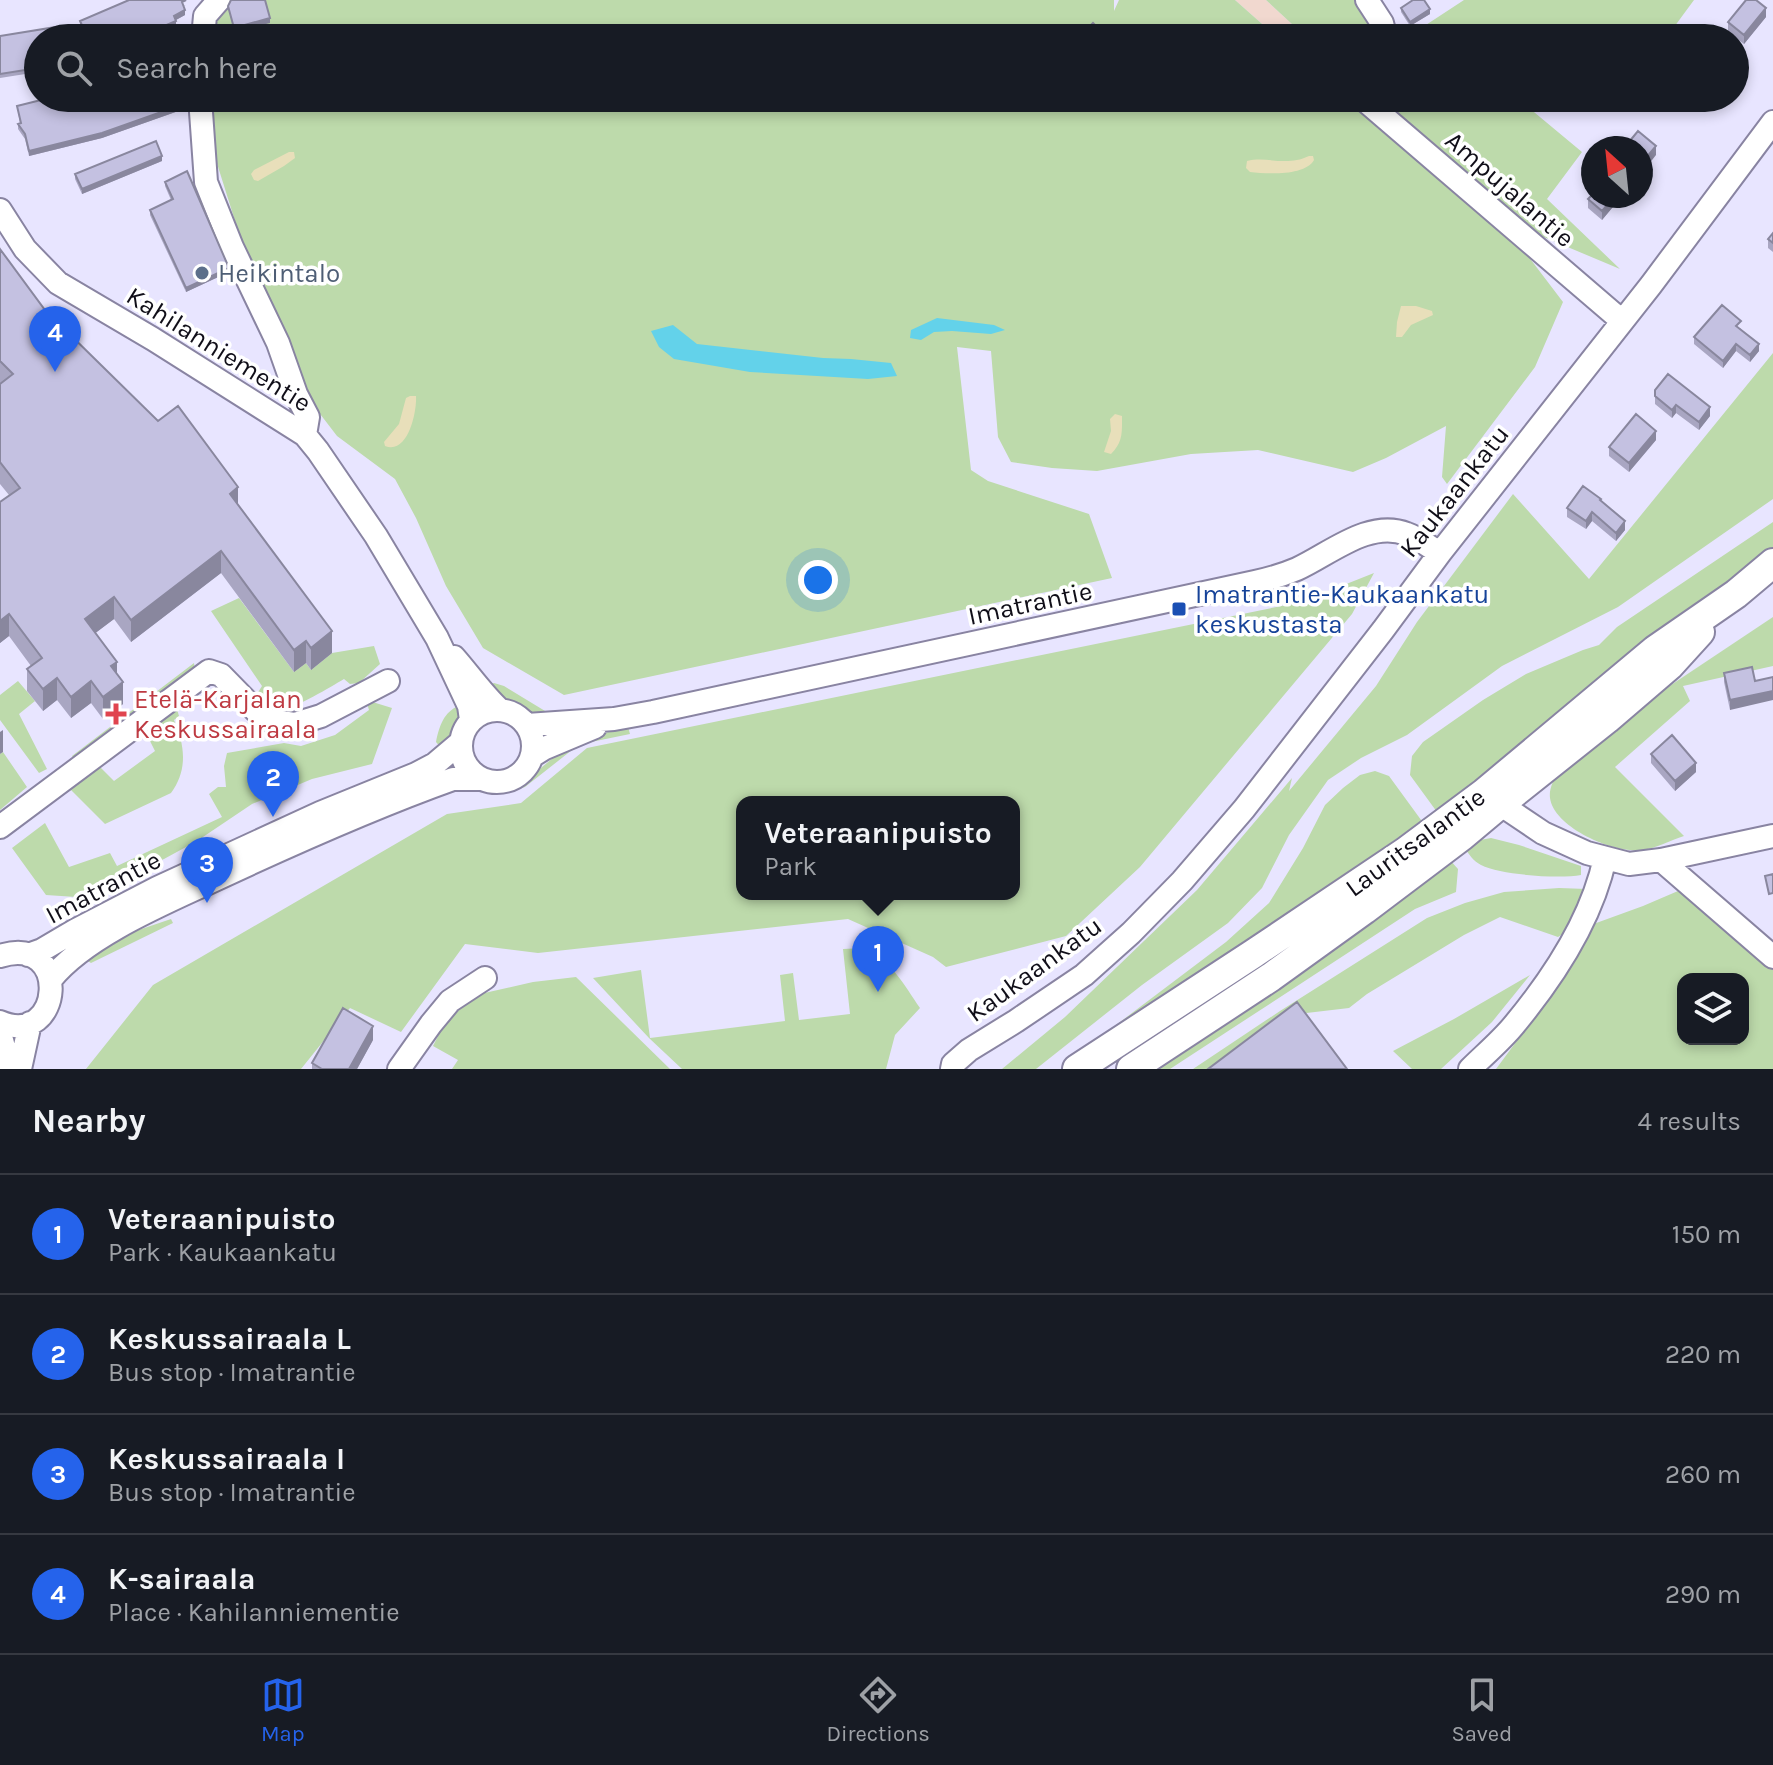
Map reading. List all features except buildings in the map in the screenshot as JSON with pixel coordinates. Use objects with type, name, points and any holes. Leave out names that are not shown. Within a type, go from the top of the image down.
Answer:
[{"type":"main road","name":"Lauritsalantie","points":[[1131,1069],[1271,977],[1462,836],[1492,799],[1655,650],[1736,594],[1773,563]]},
{"type":"main road","name":"Lauritsalantie","points":[[1077,1069],[1405,852],[1492,799]]},
{"type":"street","points":[[204,24],[205,16],[219,0]]},
{"type":"street","points":[[1367,0],[1382,24]]},
{"type":"street","points":[[201,112],[206,182],[308,417],[305,435]]},
{"type":"street","name":"Ampujalantie","points":[[1384,112],[1622,321]]},
{"type":"street","name":"Kaukaankatu","points":[[952,1069],[953,1064],[969,1050],[1084,975],[1182,881],[1244,809],[1773,122]]},
{"type":"street","name":"Kahilanniementie","points":[[0,210],[25,249],[58,283],[305,435],[376,536],[437,638],[469,706],[471,720]]},
{"type":"street","name":"Imatrantie","points":[[527,725],[619,718],[653,712],[1255,582],[1297,569],[1360,536],[1378,531],[1409,534],[1440,553]]},
{"type":"street","name":"Kahilanniementie","points":[[437,638],[499,709]]},
{"type":"street","points":[[0,827],[209,671],[221,675],[264,719],[295,724],[321,716],[388,681]]},
{"type":"street","points":[[499,709],[515,714],[527,725],[534,745],[528,765],[521,773],[512,779],[492,782],[482,779],[465,764],[461,742],[471,720],[486,711],[499,709]]},
{"type":"street","name":"Imatrantie","points":[[532,756],[619,718]]},
{"type":"street","name":"Imatrantie","points":[[9,952],[42,950],[170,882],[320,813],[416,774],[435,764],[461,742]]},
{"type":"street","name":"Imatrantie","points":[[51,979],[72,957],[104,936],[283,847],[453,779],[482,779]]},
{"type":"street","points":[[1492,799],[1543,833],[1587,853],[1629,864],[1773,836]]},
{"type":"street","points":[[1470,1069],[1513,1026],[1566,954],[1600,881],[1605,858]]},
{"type":"street","points":[[1661,860],[1773,957]]},
{"type":"street","points":[[0,1022],[17,1025],[30,1023],[46,1010],[51,1000],[51,979],[46,969],[38,960],[9,952]]},
{"type":"street","points":[[399,1069],[450,1001],[485,978]]},
{"type":"street","points":[[20,1069],[30,1023]]},
{"type":"street","points":[[0,1033],[10,1069]]},
{"type":"shaded area","points":[[1235,0],[1266,0],[1292,24],[1262,24]]},
{"type":"green space","points":[[205,0],[1114,0],[1114,11],[1119,0],[1235,0],[1262,24],[207,24]]},
{"type":"green space","points":[[1266,0],[1359,0],[1375,24],[1292,24]]},
{"type":"green space","points":[[1464,0],[1694,0],[1676,24],[1427,24]]},
{"type":"green space","points":[[211,112],[1363,112],[1528,256],[1563,302],[1535,367],[1447,484],[1442,477],[1446,426],[1353,472],[1258,450],[1191,454],[1097,471],[1011,462],[998,437],[991,351],[957,347],[971,470],[988,481],[1089,514],[1112,578],[564,695],[483,648],[446,586],[395,479],[337,436],[304,393],[242,243],[214,154]]},
{"type":"green space","points":[[1396,112],[1534,112],[1581,151],[1547,199],[1620,269],[1539,235]]},
{"type":"green space","points":[[1773,353],[1773,499],[1618,607],[1502,666],[1407,735],[1361,758],[1328,780],[1289,835],[1262,888],[1228,923],[1142,985],[1036,1069],[1002,1069],[1065,1017],[1197,890],[1292,778],[1289,791],[1376,686],[1417,622],[1513,494],[1589,579]]},
{"type":"green space","points":[[1773,522],[1773,548],[1626,667],[1437,812],[1410,775],[1412,756],[1423,742],[1526,674],[1599,645],[1617,627]]},
{"type":"green space","points":[[1374,573],[1352,614],[1140,867],[1066,936],[946,967],[933,957],[848,919],[538,953],[465,944],[401,1032],[350,1008],[301,1069],[86,1069],[153,985],[447,814],[521,803],[587,748],[1301,602]]},
{"type":"green space","points":[[239,598],[294,672],[306,663],[311,670],[332,653],[374,646],[380,664],[359,683],[350,684],[344,679],[296,705],[283,708],[266,703],[257,698],[262,686],[211,611]]},
{"type":"green space","points":[[1773,617],[1773,666],[1683,686],[1690,701],[1615,767],[1684,836],[1652,848],[1630,850],[1587,837],[1562,819],[1550,798],[1557,774],[1650,699]]},
{"type":"green space","points":[[194,663],[195,671],[74,761],[72,756]]},
{"type":"green space","points":[[18,681],[35,701],[19,714],[47,769],[39,773],[0,720],[0,695]]},
{"type":"green space","points":[[494,683],[550,714],[533,713],[517,707],[489,685]]},
{"type":"green space","points":[[366,700],[392,708],[372,764],[312,779],[252,804],[164,859],[76,897],[46,895],[12,848],[45,823],[69,867],[110,853],[117,866],[222,817],[209,794],[218,787],[226,787],[224,766],[227,753],[284,743],[301,746],[335,735],[369,710]]},
{"type":"green space","points":[[176,706],[179,716],[174,720],[183,757],[180,775],[171,793],[105,824],[67,786],[98,765],[114,781],[155,751],[148,737],[152,721]]},
{"type":"green space","points":[[459,706],[455,729],[441,748],[436,742],[441,725],[446,716]]},
{"type":"green space","points":[[628,727],[630,734],[591,742],[572,750],[525,787],[504,794],[461,788],[480,785],[499,789],[511,787],[575,743]]},
{"type":"green space","points":[[3,752],[27,787],[0,810],[0,754]]},
{"type":"green space","points":[[1375,771],[1389,776],[1424,824],[1412,832],[1409,830],[1310,900],[1083,1050],[1226,942],[1269,903],[1325,805],[1360,775]]},
{"type":"green space","points":[[1491,838],[1581,866],[1581,875],[1530,875],[1481,865],[1464,847]]},
{"type":"green space","points":[[1449,859],[1458,869],[1456,892],[1415,909],[1170,1069],[1148,1069]]},
{"type":"green space","points":[[1685,888],[1773,970],[1773,1069],[1496,1069],[1573,965],[1588,926]]},
{"type":"green space","points":[[1587,889],[1569,930],[1558,937],[1500,917],[1464,935],[1349,1008],[1298,1014],[1225,1069],[1193,1069],[1427,918],[1504,892]]},
{"type":"green space","points":[[171,919],[173,923],[91,963],[83,958],[121,936]]},
{"type":"green space","points":[[865,948],[890,966],[920,1008],[895,1035],[886,1069],[682,1069],[649,1038],[593,978],[641,970],[650,1038],[785,1021],[780,975],[793,973],[799,1020],[850,1014],[843,949]]},
{"type":"green space","points":[[1530,975],[1492,1022],[1441,1069],[1412,1069],[1393,1051],[1454,1019]]},
{"type":"green space","points":[[576,977],[670,1069],[452,1069],[458,1060],[433,1046],[446,1020],[480,994],[533,982]]},
{"type":"sand","points":[[294,152],[295,158],[258,181],[254,180],[251,174],[254,170]]},
{"type":"sand","points":[[1313,156],[1314,160],[1295,171],[1258,173],[1246,168],[1247,161],[1293,161]]},
{"type":"sand","points":[[1401,306],[1416,306],[1432,311],[1433,315],[1411,325],[1402,337],[1396,337]]},
{"type":"sand","points":[[416,396],[416,403],[410,430],[400,444],[385,446],[384,442],[399,424],[406,398]]},
{"type":"sand","points":[[1115,414],[1122,416],[1122,432],[1111,454],[1104,452],[1111,431],[1110,419]]},
{"type":"water","points":[[937,318],[994,325],[1005,330],[991,334],[934,332],[921,340],[910,338],[911,330]]},
{"type":"water","points":[[673,325],[697,344],[891,363],[897,376],[868,379],[750,372],[674,359],[659,347],[651,331]]},
{"type":"place","name":"Heikintalo","points":[[202,273]]},
{"type":"place","name":"K-sairaala","points":[[55,372]]},
{"type":"place","name":"Imatrantie-Kaukaankatu keskustasta","points":[[1179,609]]},
{"type":"place","name":"Etelä-Karjalan Keskussairaala","points":[[116,714]]},
{"type":"place","name":"Keskussairaala L","points":[[273,817]]},
{"type":"place","name":"Keskussairaala I","points":[[207,903]]},
{"type":"place","name":"Veteraanipuisto","points":[[878,992]]}]
